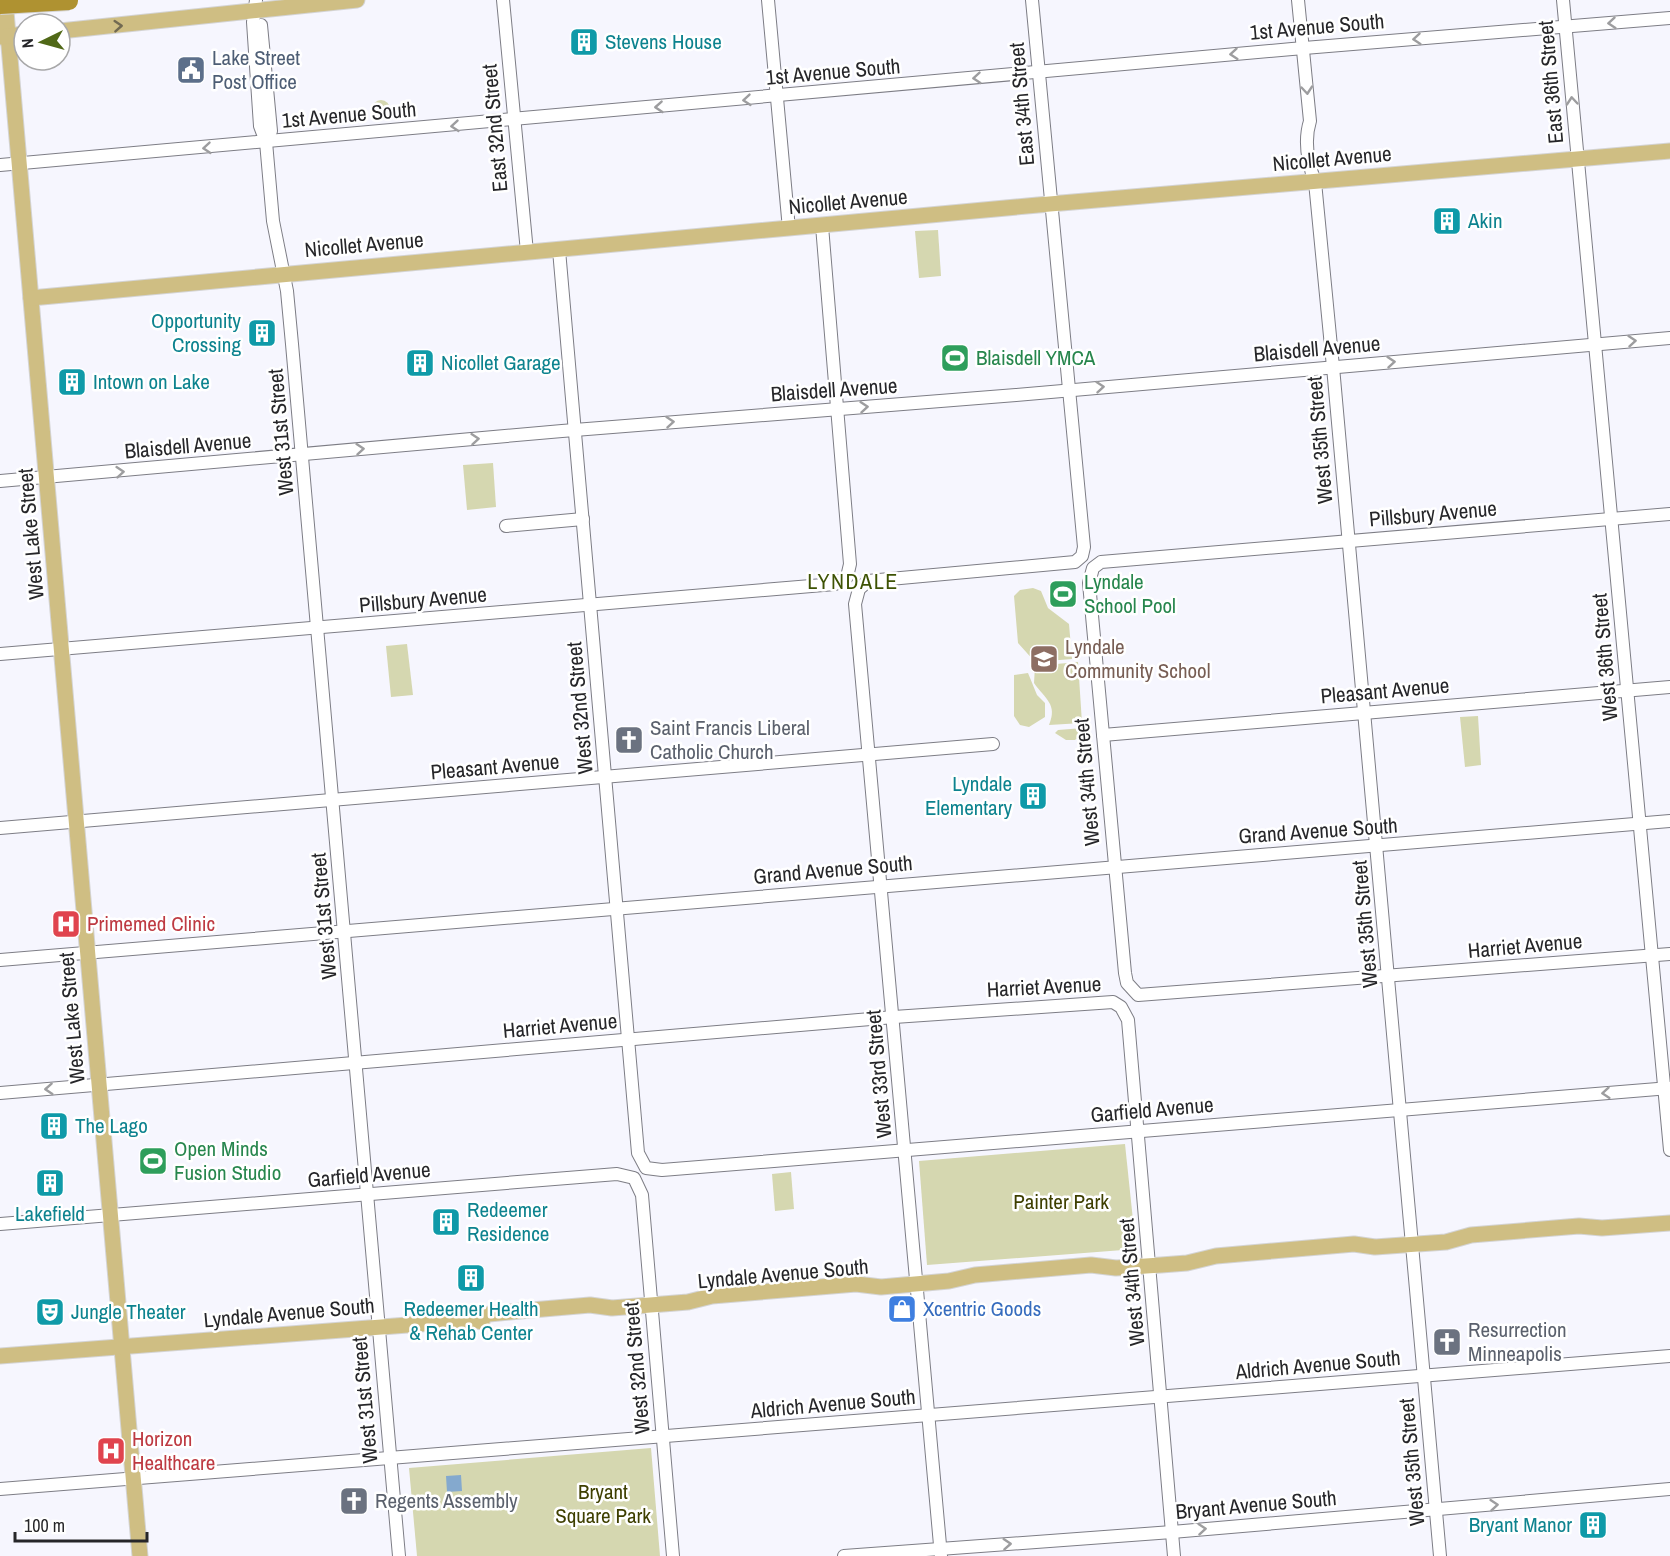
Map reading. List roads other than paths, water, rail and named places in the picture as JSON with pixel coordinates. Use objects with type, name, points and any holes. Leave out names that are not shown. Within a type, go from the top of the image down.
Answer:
[{"type":"highway","points":[[0,5],[69,1]]},
{"type":"main road","name":"West Lake Street","points":[[5,0],[4,37],[19,164],[140,1556]]},
{"type":"main road","points":[[72,30],[220,16],[256,5],[357,0]]},
{"type":"main road","name":"Nicollet Avenue","points":[[30,298],[1052,204],[1670,151]]},
{"type":"main road","name":"Lyndale Avenue South","points":[[0,1356],[473,1320],[489,1314],[590,1305],[612,1308],[688,1302],[712,1296],[822,1287],[861,1284],[881,1287],[917,1284],[949,1281],[970,1275],[1056,1268],[1096,1265],[1116,1268],[1187,1263],[1216,1256],[1343,1245],[1376,1247],[1446,1242],[1467,1244],[1580,1235],[1602,1228],[1670,1223]]},
{"type":"street","name":"East 32nd Street","points":[[503,0],[527,252]]},
{"type":"street","points":[[768,0],[789,229]]},
{"type":"street","name":"East 34th Street","points":[[1032,0],[1052,204]]},
{"type":"street","name":"West 35th Street","points":[[1298,0],[1310,121],[1308,146],[1310,168],[1319,182],[1333,367],[1402,1109],[1440,1556]]},
{"type":"street","name":"East 36th Street","points":[[1563,0],[1578,160]]},
{"type":"street","name":"West 31st Street","points":[[256,5],[253,22],[260,126],[266,142],[273,220],[284,273],[303,455],[399,1556]]},
{"type":"street","name":"1st Avenue South","points":[[0,165],[514,121],[1303,48],[1670,18]]},
{"type":"street","name":"West 36th Street","points":[[1578,160],[1639,823],[1667,1088],[1670,1150]]},
{"type":"street","points":[[1052,204],[1070,390]]},
{"type":"street","points":[[822,226],[837,409]]},
{"type":"street","name":"West 32nd Street","points":[[559,250],[628,1040],[641,1162]]},
{"type":"street","name":"Blaisdell Avenue","points":[[0,481],[1670,338]]},
{"type":"street","name":"West 33rd Street","points":[[940,1552],[894,1017],[855,604],[859,589],[868,581],[1075,562],[1082,556],[1084,547],[1070,390]]},
{"type":"street","name":"Pillsbury Avenue","points":[[0,654],[835,584],[847,577],[850,564],[837,409]]},
{"type":"street","name":"Pillsbury Avenue","points":[[1093,568],[1101,562],[1670,514]]},
{"type":"street","points":[[506,526],[583,519]]},
{"type":"street","name":"West 34th Street","points":[[1093,568],[1089,582],[1113,865],[1125,973],[1127,983],[1133,992]]},
{"type":"street","name":"Pleasant Avenue","points":[[1103,735],[1670,687]]},
{"type":"street","name":"Pleasant Avenue","points":[[0,828],[993,744]]},
{"type":"street","name":"Grand Avenue South","points":[[0,960],[1113,865],[1377,847],[1670,821]]},
{"type":"street","name":"Harriet Avenue","points":[[1133,992],[1145,996],[1670,954]]},
{"type":"street","name":"Harriet Avenue","points":[[0,1093],[1102,1001],[1113,1002],[1121,1007]]},
{"type":"street","name":"West 34th Street","points":[[1121,1007],[1128,1020],[1139,1131],[1174,1556]]},
{"type":"street","name":"Garfield Avenue","points":[[641,1162],[646,1168],[662,1170],[1667,1088]]},
{"type":"street","name":"Garfield Avenue","points":[[0,1224],[617,1174],[633,1178]]},
{"type":"street","name":"West 32nd Street","points":[[633,1178],[642,1194],[674,1556]]},
{"type":"street","name":"Aldrich Avenue South","points":[[0,1489],[1670,1356]]},
{"type":"street","name":"Bryant Avenue South","points":[[844,1556],[940,1552],[1670,1489]]},
{"type":"water","name":"Lyndale School Pool","points":[[1070,586],[1071,600],[1056,602],[1055,587]]},
{"type":"water","points":[[461,1475],[462,1491],[447,1492],[446,1476]]},
{"type":"place","name":"Stevens House","points":[[584,42]]},
{"type":"place","name":"Lake Street Post Office","points":[[191,70]]},
{"type":"place","name":"Akin","points":[[1447,221]]},
{"type":"place","name":"Opportunity Crossing","points":[[262,333]]},
{"type":"place","name":"Blaisdell YMCA","points":[[955,358]]},
{"type":"place","name":"Nicollet Garage","points":[[420,363]]},
{"type":"place","name":"Intown on Lake","points":[[72,382]]},
{"type":"place","name":"Lyndale School Pool","points":[[1063,594]]},
{"type":"place","name":"Lyndale Community School","points":[[1044,659]]},
{"type":"place","name":"Saint Francis Liberal Catholic Church","points":[[629,740]]},
{"type":"place","name":"Lyndale Elementary","points":[[1033,796]]},
{"type":"place","name":"Primemed Clinic","points":[[66,924]]},
{"type":"place","name":"The Lago","points":[[54,1126]]},
{"type":"place","name":"Open Minds Fusion Studio","points":[[153,1161]]},
{"type":"place","name":"Lakefield","points":[[50,1183]]},
{"type":"place","name":"Redeemer Residence","points":[[446,1222]]},
{"type":"place","name":"Redeemer Health & Rehab Center","points":[[471,1278]]},
{"type":"place","name":"Xcentric Goods","points":[[902,1309]]},
{"type":"place","name":"Jungle Theater","points":[[50,1312]]},
{"type":"place","name":"Resurrection Minneapolis","points":[[1447,1342]]},
{"type":"place","name":"Horizon Healthcare","points":[[111,1451]]},
{"type":"place","name":"Regents Assembly","points":[[354,1501]]},
{"type":"place","name":"Bryant Manor","points":[[1593,1525]]},
{"type":"district","name":"LYNDALE","points":[[853,581]]},
{"type":"park label","name":"Painter Park","points":[[1061,1202]]},
{"type":"park label","name":"Bryant Square Park","points":[[603,1504]]}]
